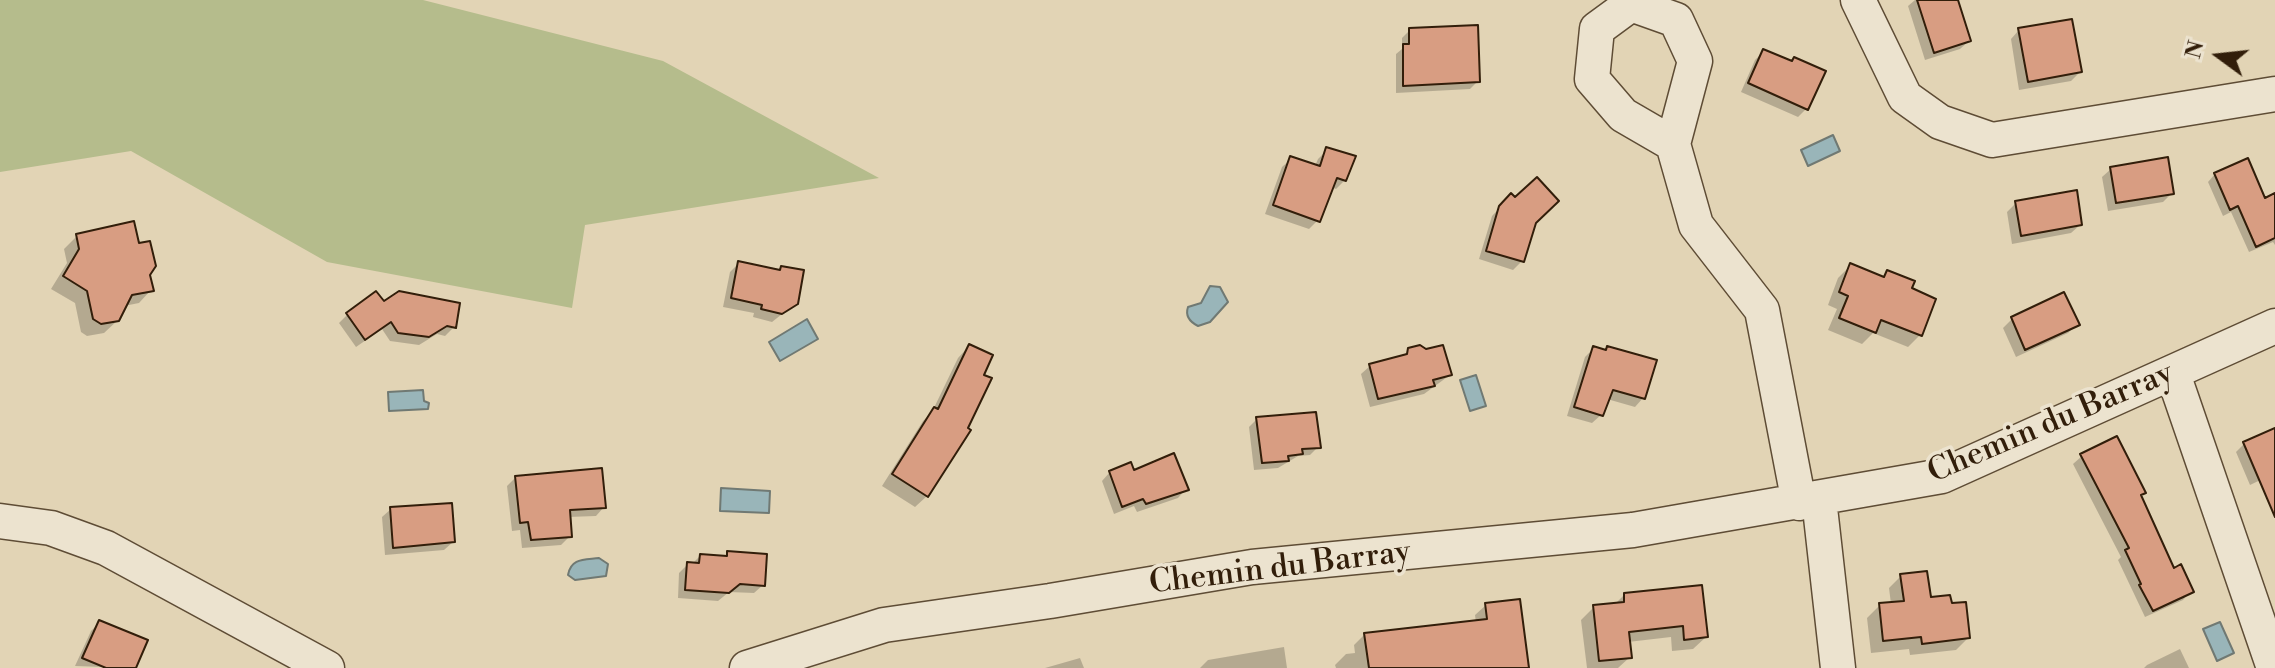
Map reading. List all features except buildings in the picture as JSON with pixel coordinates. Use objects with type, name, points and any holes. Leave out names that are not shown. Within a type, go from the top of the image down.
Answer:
[{"type":"street","points":[[1858,0],[1905,97],[1940,122],[1992,140],[2275,94]]},
{"type":"street","points":[[1673,144],[1696,225],[1762,310],[1809,501],[1838,668]]},
{"type":"street","name":"Chemin du Barray","points":[[747,668],[884,625],[1252,567],[1633,530],[1942,476],[2275,326]]},
{"type":"street","points":[[2173,374],[2267,620],[2274,668]]},
{"type":"street","points":[[0,521],[51,528],[106,548],[327,668]]},
{"type":"green space","points":[[0,0],[423,0],[663,61],[879,178],[585,225],[572,308],[327,262],[131,151],[0,172]]},
{"type":"water","points":[[1833,135],[1840,151],[1808,166],[1801,150]]},
{"type":"water","points":[[1210,286],[1220,287],[1228,302],[1210,322],[1198,326],[1189,318],[1188,307],[1201,303]]},
{"type":"water","points":[[807,319],[818,339],[780,361],[769,342]]},
{"type":"water","points":[[1476,375],[1486,406],[1470,411],[1460,380]]},
{"type":"water","points":[[423,390],[424,401],[429,403],[428,409],[389,411],[388,392]]},
{"type":"water","points":[[721,488],[770,491],[769,513],[720,511]]},
{"type":"water","points":[[599,558],[608,564],[606,576],[575,580],[568,575],[575,563]]},
{"type":"water","points":[[2220,622],[2234,653],[2217,661],[2203,629]]}]
